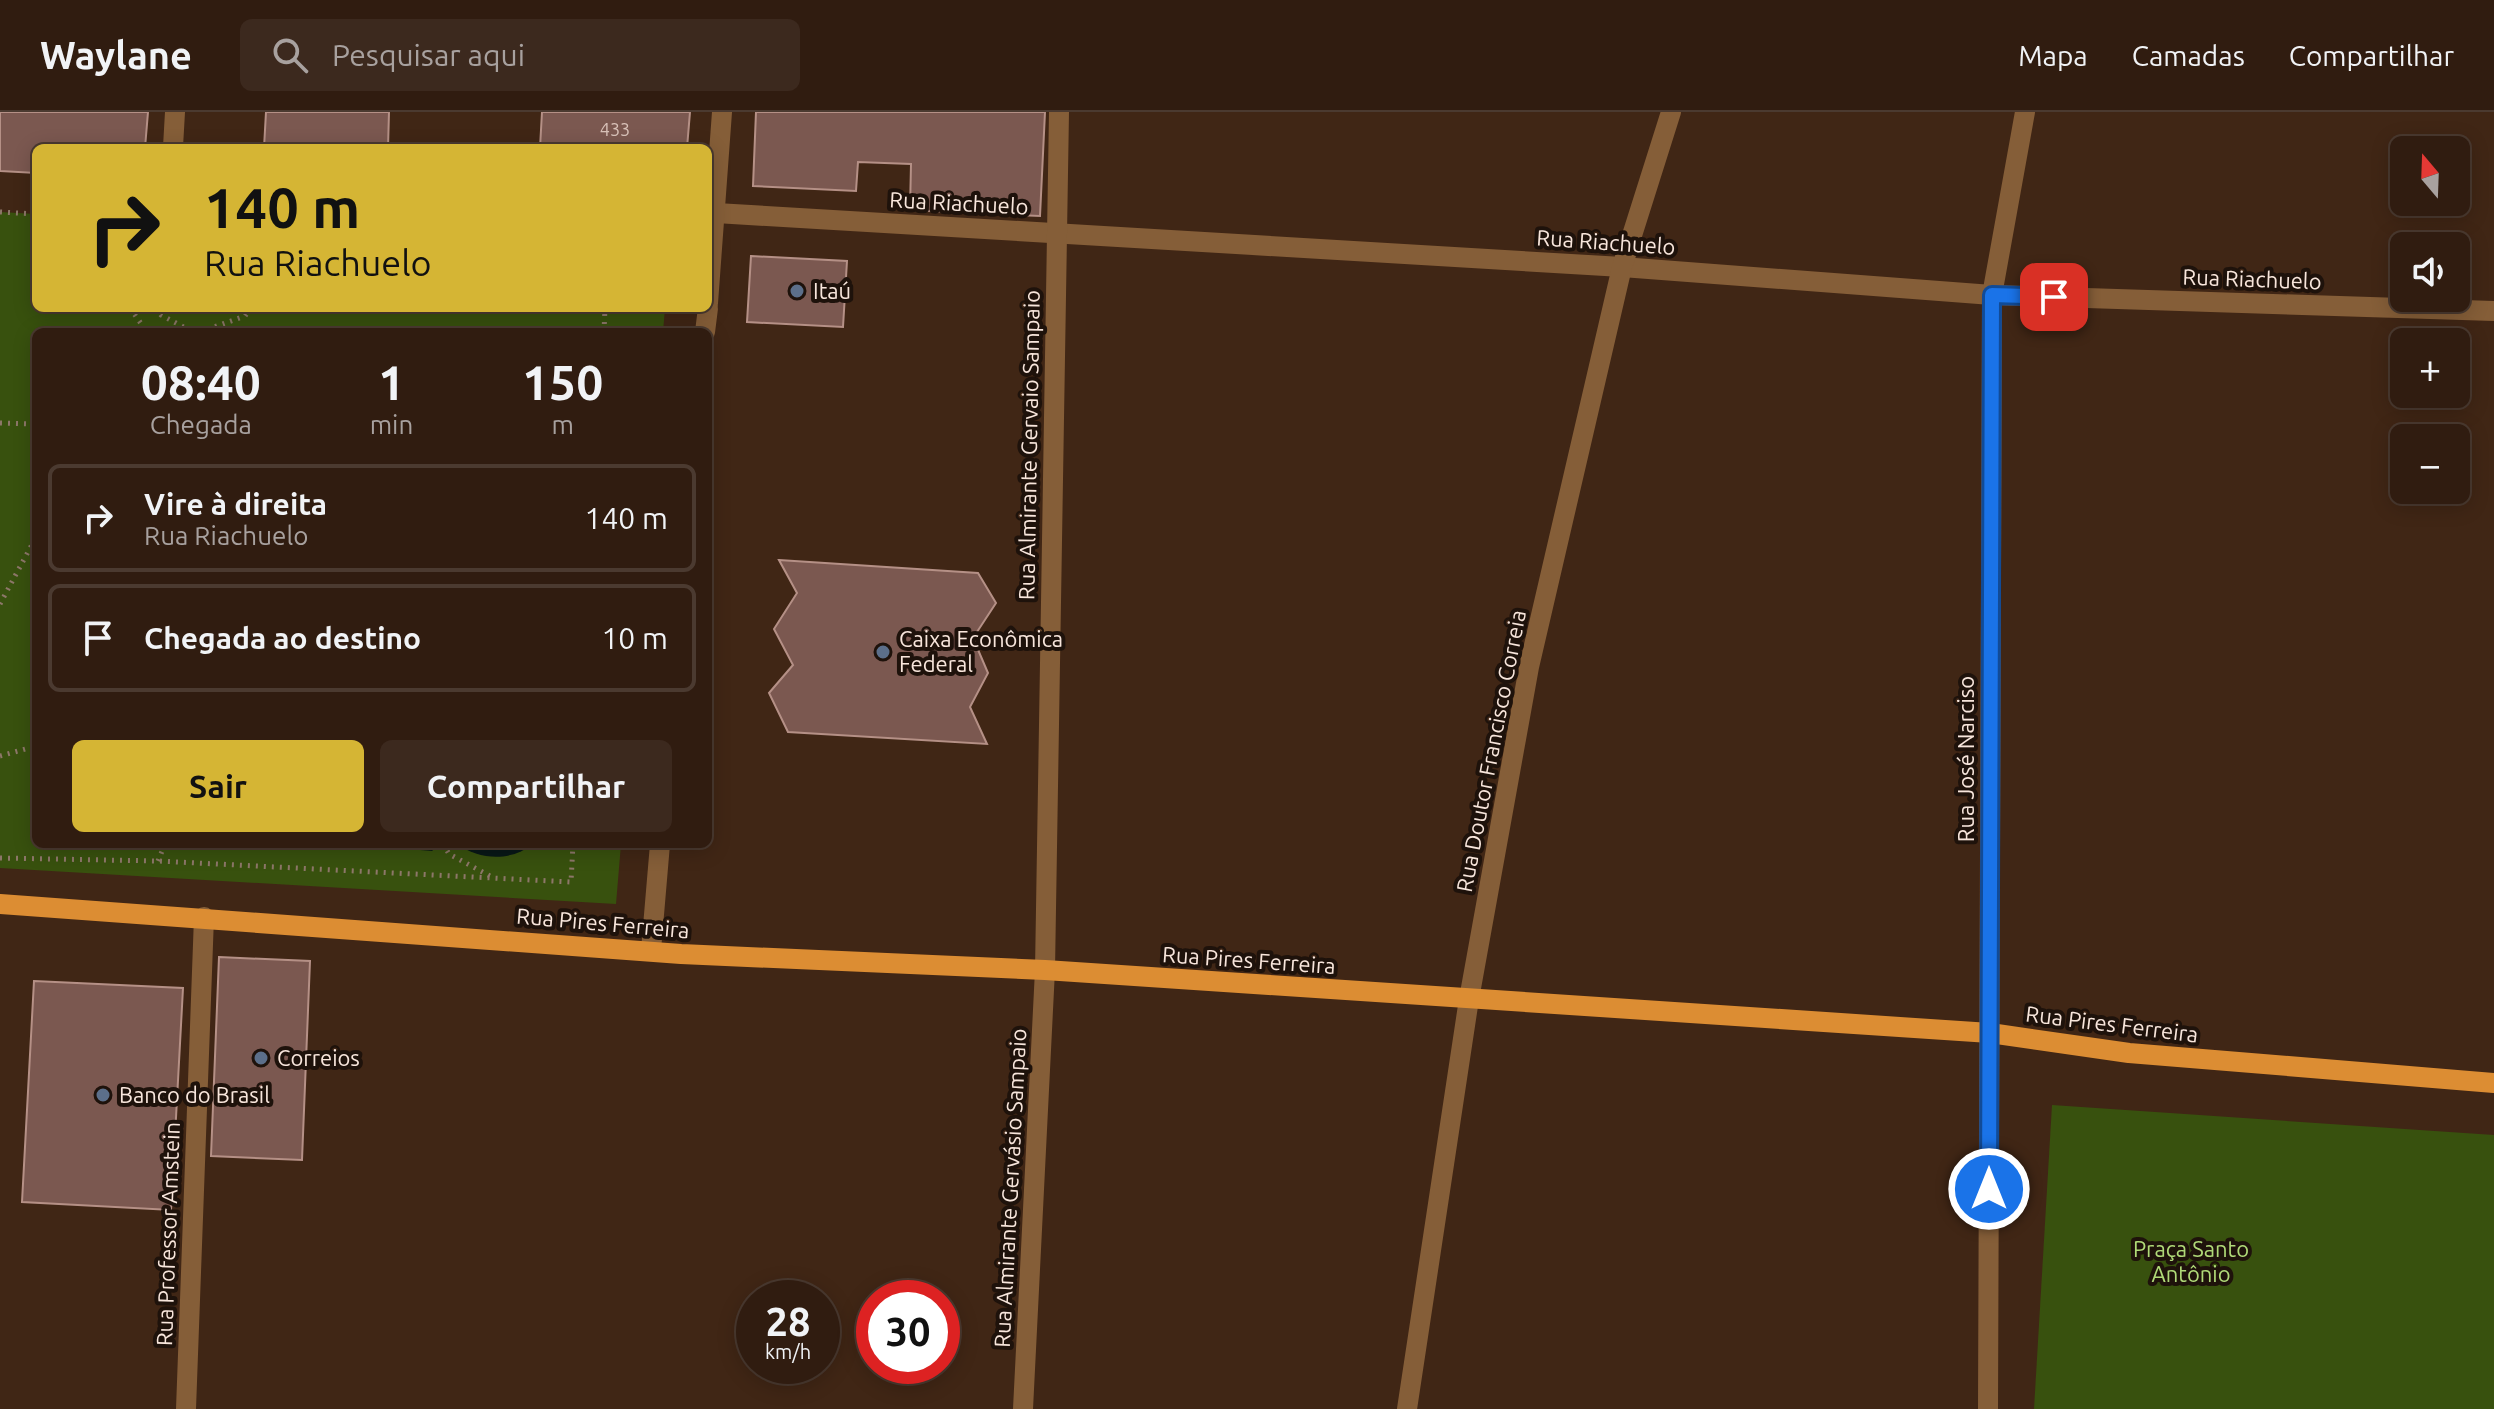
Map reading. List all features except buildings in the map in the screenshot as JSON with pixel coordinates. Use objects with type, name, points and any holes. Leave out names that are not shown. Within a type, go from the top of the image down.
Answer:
[{"type":"main road","name":"Rua Pires Ferreira","points":[[0,904],[681,954],[1045,970],[1990,1033],[2129,1053],[2494,1083]]},
{"type":"street","points":[[173,144],[175,112]]},
{"type":"street","points":[[712,260],[722,112]]},
{"type":"street","name":"Rua Almirante Gervaio Sampaio","points":[[1045,970],[1059,112]]},
{"type":"street","name":"Rua Doutor Francisco Correia","points":[[1407,1409],[1469,999],[1529,667],[1622,267],[1671,112]]},
{"type":"street","name":"Rua José Narciso","points":[[1988,1409],[1992,295],[2025,112]]},
{"type":"street","name":"Rua Riachuelo","points":[[716,213],[1622,267],[1992,295],[2494,311]]},
{"type":"street","points":[[651,950],[660,848]]},
{"type":"street","name":"Rua Professor Amstein","points":[[186,1409],[204,917]]},
{"type":"street","name":"Rua Almirante Gervásio Sampaio","points":[[1023,1409],[1045,970]]},
{"type":"path","points":[[0,212],[32,214]]},
{"type":"path","points":[[159,312],[185,328]]},
{"type":"path","points":[[211,328],[245,316],[248,312]]},
{"type":"path","points":[[0,423],[32,424]]},
{"type":"path","points":[[0,604],[32,544]]},
{"type":"path","points":[[0,756],[32,747]]},
{"type":"path","points":[[158,861],[163,848]]},
{"type":"path","points":[[445,848],[449,854],[494,879]]},
{"type":"path","points":[[0,858],[158,861],[571,882],[573,848]]},
{"type":"green space","points":[[0,212],[32,214],[32,312],[665,312],[663,328],[32,328],[32,848],[621,848],[616,904],[0,868]]},
{"type":"green space","name":"Praça Santo Antônio","points":[[2052,1105],[2494,1135],[2494,1409],[2034,1409]]},
{"type":"shaded area","points":[[394,848],[430,848],[433,851]]},
{"type":"shaded area","points":[[527,848],[515,854],[495,857],[466,849]]},
{"type":"place","name":"Itaú","points":[[797,291]]},
{"type":"place","name":"Caixa Econômica Federal","points":[[883,652]]},
{"type":"place","name":"Correios","points":[[261,1058]]},
{"type":"place","name":"Banco do Brasil","points":[[103,1095]]},
{"type":"route","points":[[1989,1189],[1992,295],[2054,297]]}]
